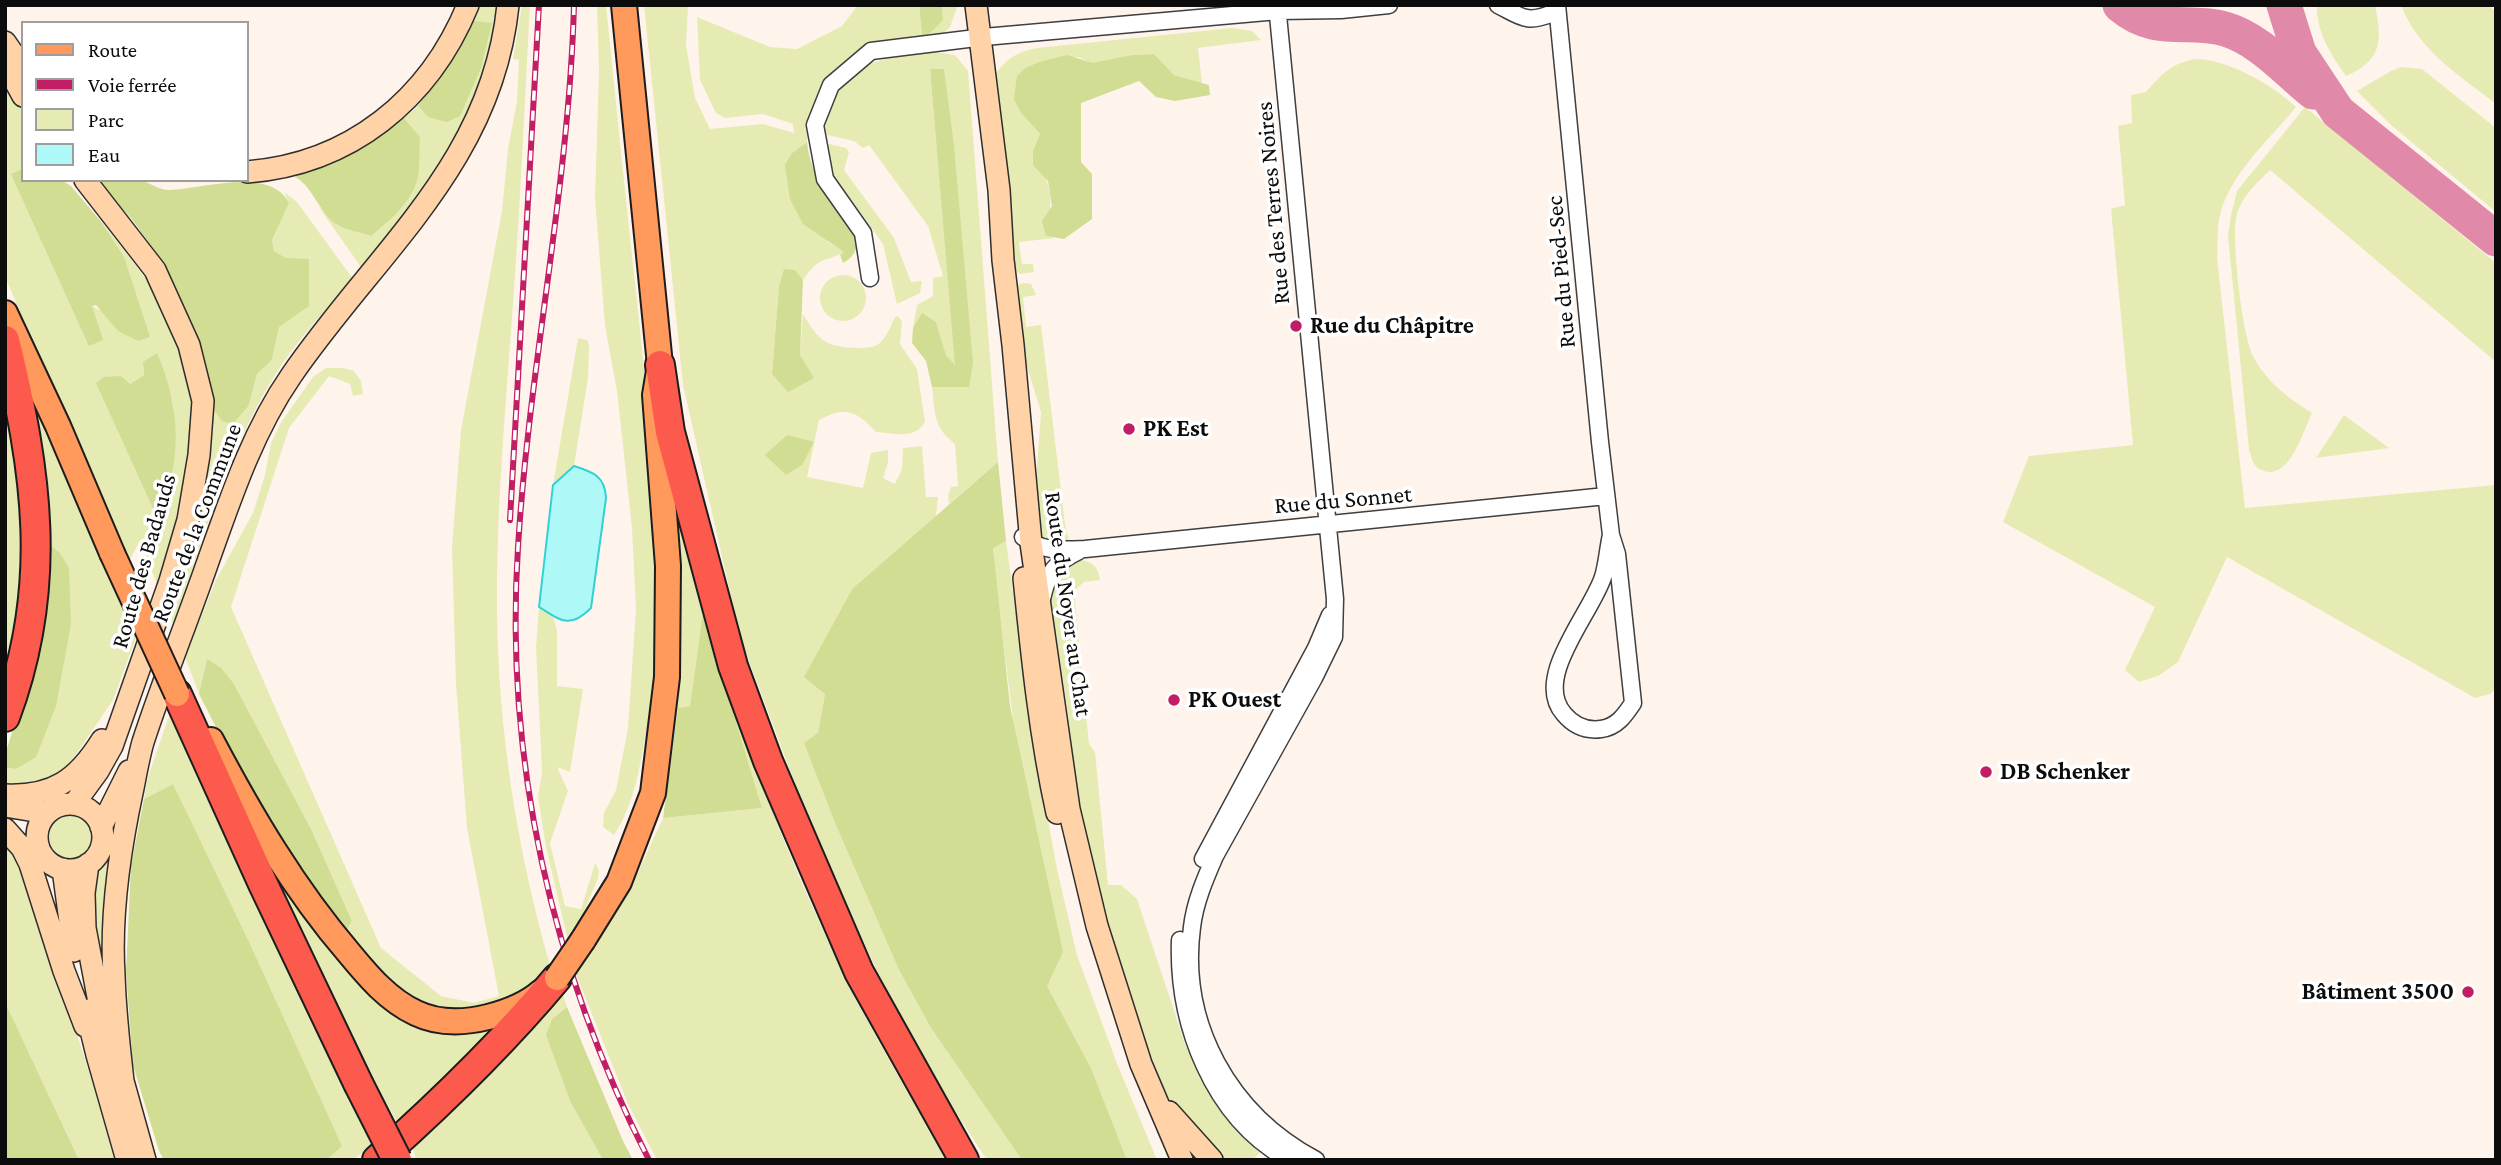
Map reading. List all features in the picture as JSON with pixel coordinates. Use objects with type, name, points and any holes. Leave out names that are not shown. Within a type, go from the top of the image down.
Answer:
[{"type":"highway","points":[[5,340],[27,438],[35,502],[37,548],[30,631],[17,687],[5,717]]},
{"type":"highway","points":[[660,365],[670,432],[733,666],[768,761],[859,972],[964,1160]]},
{"type":"highway","points":[[177,694],[263,884],[397,1160]]},
{"type":"highway","points":[[377,1160],[515,1028],[557,978]]},
{"type":"main road","points":[[248,172],[280,169],[315,159],[358,139],[392,114],[419,87],[443,55],[468,5]]},
{"type":"main road","name":"Route de la Commune","points":[[123,1081],[113,972],[115,923],[126,823],[143,744],[235,485],[257,435],[290,377],[364,280],[400,240],[458,155],[478,119],[491,83],[506,29],[508,5]]},
{"type":"main road","points":[[5,313],[177,694],[198,715],[242,798],[321,922],[370,979],[414,1012],[430,1018],[463,1021],[502,1013],[533,999],[557,978],[619,882],[653,793],[667,677],[668,566],[655,395],[660,365],[624,5]]},
{"type":"main road","name":"Route du Noyer au Chat","points":[[966,5],[975,38],[998,178],[1003,260],[1013,345],[1031,654],[1049,777],[1088,943],[1135,1087],[1168,1160]]},
{"type":"main road","name":"Route du Noyer au Chat","points":[[975,38],[976,5]]},
{"type":"main road","points":[[5,42],[21,65]]},
{"type":"main road","points":[[5,63],[21,92]]},
{"type":"main road","name":"Route des Badauds","points":[[74,804],[112,746],[134,688],[188,520],[200,455],[203,401],[189,345],[155,270],[87,182]]},
{"type":"main road","name":"Route du Noyer au Chat","points":[[1026,539],[1041,603],[1069,810],[1097,926],[1141,1065],[1182,1160]]},
{"type":"main road","points":[[5,795],[23,795],[50,789],[74,776],[93,755],[134,688]]},
{"type":"main road","points":[[101,827],[143,744]]},
{"type":"main road","points":[[74,804],[91,811],[101,827],[101,848],[88,864],[80,868],[62,869],[41,852],[37,834],[47,813],[55,807],[74,804]]},
{"type":"main road","points":[[5,806],[47,813]]},
{"type":"main road","points":[[5,820],[37,834]]},
{"type":"main road","points":[[5,829],[22,848],[30,864],[64,971],[97,1055]]},
{"type":"main road","name":"Route de la Commune","points":[[88,864],[84,893],[85,928],[102,1018],[145,1160]]},
{"type":"main road","points":[[62,869],[72,937],[97,1055],[127,1160]]},
{"type":"main road","points":[[1141,1065],[1171,1116],[1212,1160]]},
{"type":"street","points":[[870,278],[863,233],[825,179],[815,125],[831,85],[872,51],[975,38],[1309,5]]},
{"type":"street","points":[[1278,8],[1340,10],[1389,5]]},
{"type":"street","points":[[1498,5],[1524,18],[1536,20],[1553,13],[1556,5]]},
{"type":"street","name":"Rue du Pied-Sec","points":[[1556,5],[1611,535]]},
{"type":"street","name":"Rue des Terres Noires","points":[[1278,8],[1335,599],[1334,637],[1216,856],[1197,903],[1190,949],[1190,971],[1198,1016],[1219,1069],[1238,1097],[1262,1124],[1315,1160]]},
{"type":"street","name":"Rue du Sonnet","points":[[1026,539],[1052,550],[1085,549],[1606,496]]},
{"type":"street","points":[[1611,535],[1617,554],[1633,702],[1624,718],[1608,728],[1589,730],[1570,722],[1557,706],[1553,687],[1558,666],[1603,577],[1611,535]]},
{"type":"street","name":"Rue du Sonnet","points":[[1041,603],[1051,572],[1061,560],[1085,549]]},
{"type":"street","points":[[1289,1160],[1243,1122],[1216,1087],[1204,1065],[1194,1042],[1184,1002],[1179,962],[1180,939],[1192,883],[1207,849],[1317,648],[1335,599]]},
{"type":"green space","points":[[474,5],[500,5],[491,57],[480,93],[453,147],[436,173],[363,270],[318,206],[338,226],[371,236],[386,224],[409,197],[420,137],[404,118],[418,106],[428,117],[492,24],[468,20]]},
{"type":"green space","points":[[522,5],[530,5],[500,495],[498,655],[506,744],[519,834],[550,965],[529,992],[464,1014],[407,1001],[343,936],[352,921],[311,829],[234,684],[207,659],[199,694],[185,657],[216,580],[253,513],[265,475],[271,443],[280,424],[313,377],[326,368],[354,371],[361,381],[363,394],[353,396],[350,384],[329,376],[289,428],[231,607],[381,948],[441,996],[474,1003],[499,996],[467,828],[456,684],[452,547],[461,430],[502,211],[508,149],[517,101],[519,60],[513,59]]},
{"type":"green space","points":[[597,5],[606,5],[649,413],[658,526],[658,639],[653,695],[636,784],[614,835],[603,827],[604,813],[616,790],[628,728],[636,609],[632,528],[617,391],[605,326],[595,199],[599,71]]},
{"type":"green space","points":[[644,5],[688,5],[686,45],[695,98],[710,129],[763,124],[794,133],[793,124],[763,114],[725,118],[716,113],[700,80],[697,17],[770,47],[797,49],[842,26],[858,5],[919,5],[922,35],[943,20],[942,5],[958,5],[950,27],[942,35],[866,48],[841,64],[824,86],[813,113],[807,142],[792,153],[828,242],[845,252],[818,263],[803,280],[795,270],[784,270],[779,286],[772,374],[800,355],[803,314],[824,340],[832,345],[852,348],[877,345],[886,336],[895,317],[898,316],[902,322],[900,344],[917,369],[925,422],[916,431],[896,434],[876,432],[862,419],[850,413],[836,413],[819,420],[807,477],[863,488],[871,453],[888,450],[888,463],[883,478],[895,484],[902,469],[903,448],[922,446],[926,497],[938,497],[936,516],[853,588],[825,694],[818,733],[838,830],[899,970],[931,1028],[1022,1160],[987,1160],[923,1062],[876,969],[809,821],[741,640],[683,385]]},
{"type":"green space","points":[[919,5],[942,5],[943,20],[930,33],[922,35]]},
{"type":"green space","points":[[2317,5],[2375,5],[2379,29],[2377,48],[2367,63],[2358,70],[2346,76],[2335,60],[2319,25]]},
{"type":"green space","points":[[2401,5],[2488,5],[2496,12],[2496,104],[2429,49],[2408,21]]},
{"type":"green space","points":[[468,20],[492,23],[481,68],[460,116],[447,122],[428,117],[418,106],[447,63]]},
{"type":"green space","points":[[1232,28],[1252,31],[1261,40],[1198,48],[1202,83],[1174,75],[1154,54],[1132,55],[1093,64],[1079,57],[1039,62],[1025,68],[1017,76],[1021,113],[1040,134],[1033,151],[1050,192],[1046,236],[1055,238],[1019,242],[1022,264],[1033,264],[1034,272],[1020,274],[1014,269],[993,78],[1002,66],[1016,55],[1037,48]]},
{"type":"green space","points":[[929,51],[955,55],[968,71],[998,462],[949,504],[951,487],[958,486],[955,444],[939,425],[932,387],[969,387],[944,69],[930,70],[956,366],[946,355],[936,322],[922,314],[913,328],[917,305],[933,296],[933,278],[943,276],[928,226],[869,145],[863,148],[854,141],[827,135],[822,126],[831,99],[851,74],[888,58]]},
{"type":"green space","points":[[1154,54],[1174,75],[1209,85],[1210,95],[1175,101],[1156,97],[1139,81],[1081,103],[1081,162],[1092,174],[1092,219],[1064,239],[1046,236],[1042,221],[1052,206],[1048,181],[1033,165],[1033,151],[1040,134],[1021,113],[1014,99],[1017,76],[1025,68],[1039,62],[1067,55],[1093,63],[1132,55]]},
{"type":"green space","points":[[2194,59],[2220,63],[2248,74],[2275,90],[2296,107],[2240,174],[2223,204],[2218,225],[2217,258],[2245,508],[2496,485],[2496,689],[2490,694],[2475,698],[2227,557],[2178,662],[2158,676],[2139,682],[2125,670],[2155,607],[2003,522],[2029,456],[2133,445],[2111,209],[2125,205],[2118,126],[2132,123],[2131,95],[2146,92],[2167,71]]},
{"type":"green space","points":[[2401,67],[2422,69],[2496,128],[2496,212],[2391,125],[2357,91]]},
{"type":"green space","points":[[930,69],[944,69],[954,146],[973,363],[969,387],[932,387],[926,361],[912,343],[913,328],[922,313],[936,322],[946,355],[955,365]]},
{"type":"green space","points":[[5,78],[21,105],[21,170],[12,175],[92,306],[105,313],[119,331],[124,257],[103,224],[156,294],[179,340],[187,370],[192,432],[189,463],[177,526],[157,584],[140,541],[129,561],[5,277]],"holes":[[[143,362],[173,402],[172,473],[130,384],[144,375]]]},
{"type":"green space","points":[[2305,107],[2496,263],[2496,362],[2270,170],[2245,198],[2236,218],[2235,247],[2242,311],[2250,347],[2259,367],[2279,389],[2312,413],[2294,452],[2281,468],[2273,472],[2260,470],[2252,460],[2249,450],[2228,236],[2237,191]]},
{"type":"green space","points":[[404,118],[420,137],[418,176],[411,194],[393,217],[371,236],[339,226],[326,215],[307,187],[295,177],[379,136]]},
{"type":"green space","points":[[807,142],[809,156],[819,180],[832,201],[858,232],[855,250],[851,258],[843,263],[840,255],[844,252],[803,224],[790,199],[785,165],[792,153]]},
{"type":"green space","points":[[829,144],[846,148],[849,152],[844,170],[894,238],[911,282],[922,281],[920,293],[897,304],[883,244],[827,166],[826,147]]},
{"type":"green space","points":[[21,170],[21,182],[64,182],[71,186],[103,224],[124,257],[150,337],[138,341],[118,331],[96,305],[92,306],[103,340],[89,346],[11,174]]},
{"type":"green space","points":[[97,182],[145,182],[169,190],[252,182],[267,185],[280,192],[289,203],[272,240],[274,251],[286,258],[309,259],[309,306],[279,327],[272,360],[257,374],[249,405],[233,424],[222,421],[211,406],[194,330],[155,251],[131,218]]},
{"type":"green space","points":[[284,192],[297,202],[353,279],[290,353],[256,409],[216,499],[173,624],[168,613],[211,406],[249,405],[257,374],[272,360],[279,327],[286,258],[274,251],[272,240],[289,203]]},
{"type":"green space","points":[[784,269],[795,270],[803,280],[800,355],[814,378],[788,392],[772,374],[779,286]]},
{"type":"green space","points":[[843,275],[860,281],[866,298],[860,315],[843,321],[826,315],[820,298],[826,281]]},
{"type":"green space","points":[[1031,284],[1036,295],[1023,297],[1026,327],[1041,325],[1065,524],[1070,545],[1036,540],[1034,508],[1041,412],[1017,334],[1013,292],[1017,285]]},
{"type":"green space","points":[[578,338],[587,340],[589,344],[588,378],[574,466],[553,485]]},
{"type":"green space","points":[[157,353],[171,397],[176,443],[171,478],[156,515],[96,383],[104,377],[121,376],[130,384],[144,375],[143,362]]},
{"type":"green space","points":[[32,395],[136,638],[113,700],[77,753],[58,775],[14,790],[5,789],[5,767],[16,769],[48,544]]},
{"type":"green space","points":[[5,399],[23,516],[17,615],[5,672]]},
{"type":"green space","points":[[2344,415],[2389,448],[2316,458]]},
{"type":"green space","points":[[787,435],[814,442],[802,465],[786,475],[765,455]]},
{"type":"green space","points":[[998,462],[1006,541],[993,548],[1010,706],[1063,952],[1047,986],[1091,1068],[1127,1160],[1022,1160],[931,1028],[899,970],[838,830],[804,743],[818,733],[825,694],[804,677],[853,588]]},
{"type":"green space","points":[[676,510],[717,657],[781,832],[849,985],[947,1160],[657,1160],[628,1104],[576,974],[633,883],[663,818],[762,808],[703,616],[690,706],[678,708],[680,566]]},
{"type":"green space","points":[[1006,541],[1033,739],[1057,869],[1077,955],[1116,1061],[1157,1160],[1127,1160],[1091,1068],[1047,986],[996,585],[993,547]]},
{"type":"green space","points":[[48,544],[60,553],[69,568],[71,624],[56,706],[36,757],[16,769],[5,767],[5,755],[25,691]]},
{"type":"green space","points":[[1081,560],[1095,566],[1100,580],[1084,582],[1074,591],[1089,744],[1095,752],[1108,885],[1121,885],[1137,899],[1185,1044],[1205,1085],[1237,1126],[1263,1150],[1252,1160],[1227,1160],[1194,1133],[1164,1091],[1146,1054],[1095,885],[1077,806],[1069,721],[1049,588],[1061,570]]},
{"type":"green space","points":[[539,607],[553,616],[557,630],[557,686],[583,689],[570,772],[557,767],[568,791],[550,843],[565,906],[581,909],[595,863],[599,871],[578,927],[568,941],[546,847],[538,797],[542,772],[536,647]]},
{"type":"green space","points":[[703,613],[762,808],[663,818],[678,708],[690,706]]},
{"type":"green space","points":[[207,659],[221,668],[234,684],[311,829],[352,921],[343,936],[253,799],[199,694]]},
{"type":"green space","points":[[170,713],[373,1145],[353,1160],[327,1160],[342,1146],[173,784],[144,799],[147,780]]},
{"type":"green space","points":[[173,784],[342,1146],[327,1160],[164,1160],[159,1151],[133,1065],[126,972],[131,866],[144,799]]},
{"type":"green space","points":[[119,799],[104,959],[101,963],[90,935],[94,871],[109,853],[110,822]]},
{"type":"green space","points":[[70,816],[85,822],[91,837],[85,852],[70,858],[55,852],[49,837],[55,822]]},
{"type":"green space","points":[[5,838],[13,848],[29,882],[119,1160],[79,1160],[5,1002]]},
{"type":"green space","points":[[266,861],[390,1008],[502,1022],[398,1124],[387,1104],[380,1107]]},
{"type":"green space","points":[[561,988],[567,1007],[552,1019],[571,1103],[603,1160],[594,1160],[592,1157],[590,1160],[416,1160],[412,1145],[466,1096]]},
{"type":"green space","points":[[5,1002],[79,1160],[5,1160]]},
{"type":"green space","points":[[567,1007],[633,1160],[603,1160],[571,1103],[546,1035],[552,1019]]},
{"type":"water","points":[[574,466],[597,476],[603,485],[606,498],[591,608],[577,619],[565,621],[539,607],[553,485]]},
{"type":"taxiway","points":[[2120,5],[2134,14],[2159,23],[2211,26],[2237,34],[2272,56],[2313,92]]},
{"type":"taxiway","points":[[2284,5],[2299,53],[2338,112],[2496,239]]},
{"type":"railway","points":[[510,520],[539,5]]},
{"type":"railway","points":[[574,5],[565,141],[523,479],[516,626],[519,706],[528,784],[542,862],[561,939],[615,1088],[649,1160]]},
{"type":"place","name":"Rue du Châpitre","points":[[1296,326]]},
{"type":"place","name":"PK Est","points":[[1129,429]]},
{"type":"place","name":"PK Ouest","points":[[1174,700]]},
{"type":"place","name":"DB Schenker","points":[[1986,772]]},
{"type":"place","name":"Bâtiment 3500","points":[[2468,992]]}]
